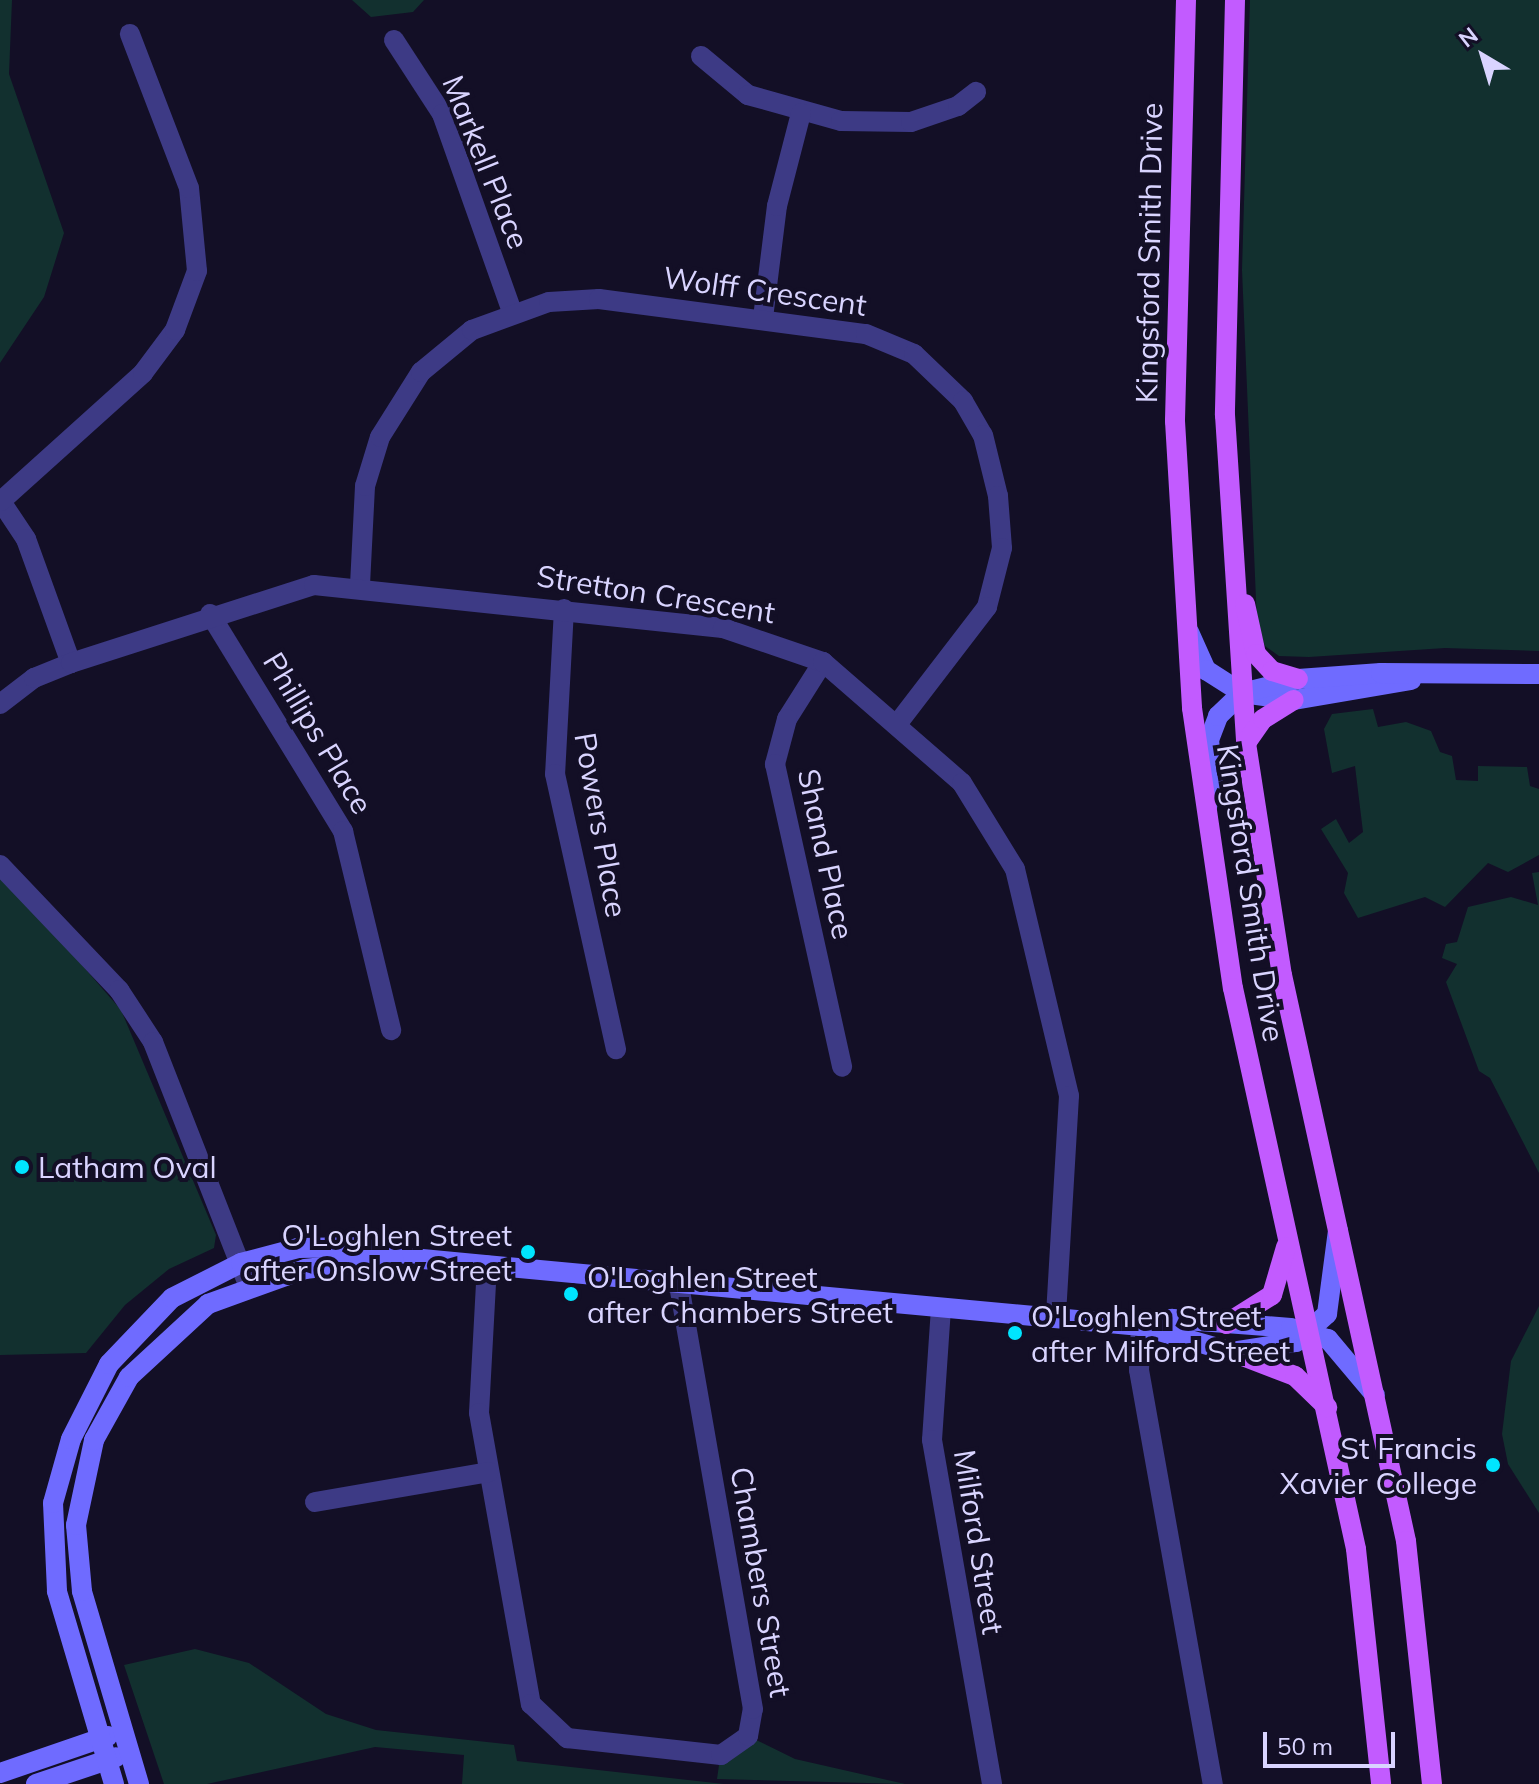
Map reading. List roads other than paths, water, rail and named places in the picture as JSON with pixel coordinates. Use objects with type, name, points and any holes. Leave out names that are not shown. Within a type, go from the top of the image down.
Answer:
[{"type":"main road","name":"Kingsford Smith Drive","points":[[1186,0],[1175,405],[1183,620],[1205,814],[1233,988],[1330,1410],[1356,1549],[1381,1784]]},
{"type":"main road","name":"Kingsford Smith Drive","points":[[1235,0],[1229,538],[1246,743],[1282,975],[1406,1541],[1432,1784]]},
{"type":"main road","points":[[1229,538],[1256,654],[1272,671],[1298,679]]},
{"type":"main road","points":[[1246,743],[1263,719],[1294,700]]},
{"type":"main road","points":[[1226,1324],[1272,1295],[1288,1235]]},
{"type":"main road","points":[[1232,1352],[1295,1376],[1330,1410]]},
{"type":"street","points":[[71,663],[26,539],[0,501],[143,373],[175,330],[197,271],[189,188],[130,34]]},
{"type":"street","name":"Markell Place","points":[[394,40],[442,114],[512,312]]},
{"type":"street","points":[[701,56],[732,86],[801,113],[911,122],[958,106],[976,92]]},
{"type":"street","points":[[763,318],[777,206],[801,113]]},
{"type":"street","name":"Wolff Crescent","points":[[360,585],[365,486],[391,415],[444,349],[512,312],[599,299],[852,331],[914,354],[963,401],[994,464],[1002,548],[987,607],[898,723]]},
{"type":"street","name":"Stretton Crescent","points":[[0,704],[34,678],[71,663],[210,614],[314,585],[360,585],[754,634],[823,662],[898,723],[978,802],[1015,869],[1031,917],[1069,1096],[1056,1318]]},
{"type":"street","name":"Powers Place","points":[[564,609],[555,774],[616,1049]]},
{"type":"street","name":"Phillips Place","points":[[210,614],[343,831],[391,1030]]},
{"type":"street","points":[[1183,620],[1206,670],[1242,693],[1294,700],[1373,692],[1426,676]]},
{"type":"street","name":"Shand Place","points":[[823,662],[787,719],[775,764],[842,1067]]},
{"type":"street","points":[[1205,814],[1213,778],[1209,740],[1218,716],[1242,693],[1298,679],[1493,671],[1539,674]]},
{"type":"street","points":[[0,865],[137,1016],[248,1284]]},
{"type":"street","points":[[114,1784],[97,1739],[57,1591],[51,1534],[71,1439],[109,1364],[138,1329],[172,1298],[241,1263],[298,1248],[359,1247],[401,1257],[1141,1326],[1232,1352],[1267,1352],[1311,1333],[1327,1314],[1338,1231]]},
{"type":"street","points":[[139,1784],[119,1732],[78,1558],[90,1451],[110,1407],[155,1347],[208,1304],[248,1284],[401,1257]]},
{"type":"street","name":"Chambers Street","points":[[487,1265],[478,1385],[488,1472],[527,1692],[545,1725],[580,1741],[709,1755],[741,1745],[753,1709],[679,1283]]},
{"type":"street","name":"Milford Street","points":[[941,1308],[932,1440],[992,1784]]},
{"type":"street","points":[[1141,1326],[1172,1319],[1311,1333],[1346,1354],[1375,1395]]},
{"type":"street","points":[[1141,1326],[1139,1370],[1213,1784]]},
{"type":"street","points":[[315,1502],[488,1472]]},
{"type":"street","points":[[0,1773],[119,1732]]},
{"type":"street","points":[[36,1784],[127,1754]]},
{"type":"place","name":"Latham Oval","points":[[22,1167]]},
{"type":"place","name":"O'Loghlen Street after Onslow Street","points":[[528,1252]]},
{"type":"place","name":"O'Loghlen Street after Chambers Street","points":[[571,1294]]},
{"type":"place","name":"O'Loghlen Street after Milford Street","points":[[1015,1333]]},
{"type":"place","name":"St Francis Xavier College","points":[[1493,1465]]}]
